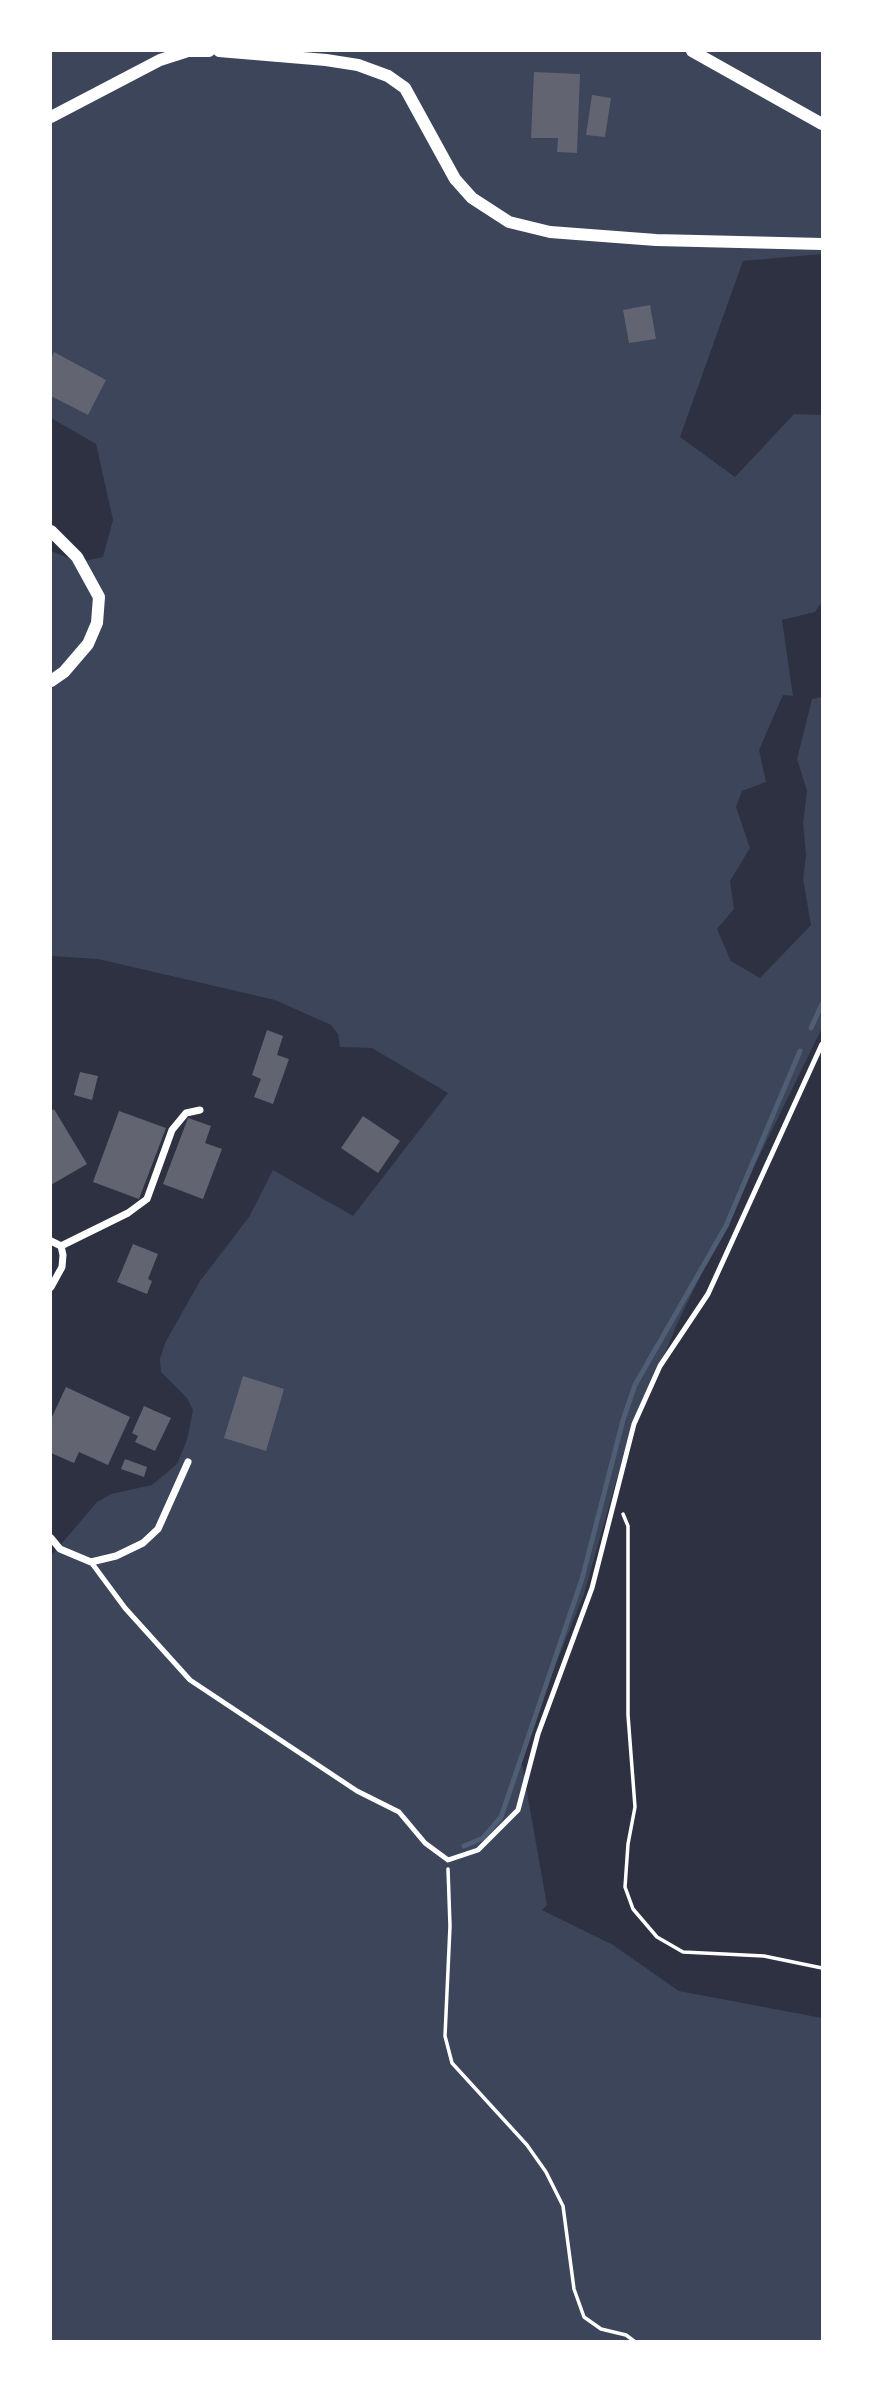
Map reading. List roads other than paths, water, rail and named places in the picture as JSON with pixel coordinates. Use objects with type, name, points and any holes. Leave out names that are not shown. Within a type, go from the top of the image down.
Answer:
[{"type":"street","points":[[51,117],[160,60],[188,51],[209,51]]},
{"type":"street","points":[[219,51],[327,60],[358,65],[388,76],[405,88],[455,179],[472,198],[509,222],[562,233],[822,244]]},
{"type":"street","points":[[692,51],[822,124]]},
{"type":"street","points":[[51,531],[76,557],[99,597],[97,623],[88,644],[64,672],[51,681]]},
{"type":"street","points":[[61,1246],[128,1213],[147,1199],[172,1130],[186,1113],[200,1110]]},
{"type":"street","points":[[51,1241],[61,1246]]},
{"type":"street","points":[[51,1287],[62,1267],[61,1246]]},
{"type":"street","points":[[51,1538],[60,1549],[91,1562],[116,1556],[143,1544],[158,1529],[188,1462]]},
{"type":"lane","points":[[91,1562],[125,1608],[190,1680],[357,1791],[399,1812],[425,1843],[448,1860],[478,1850],[518,1810],[538,1734],[592,1588],[634,1424],[660,1366],[708,1294],[822,1044]]},
{"type":"waterway","points":[[811,1028],[822,1004]]},
{"type":"waterway","points":[[464,1846],[483,1838],[501,1817],[582,1579],[623,1420],[635,1385],[726,1226],[800,1051]]}]
